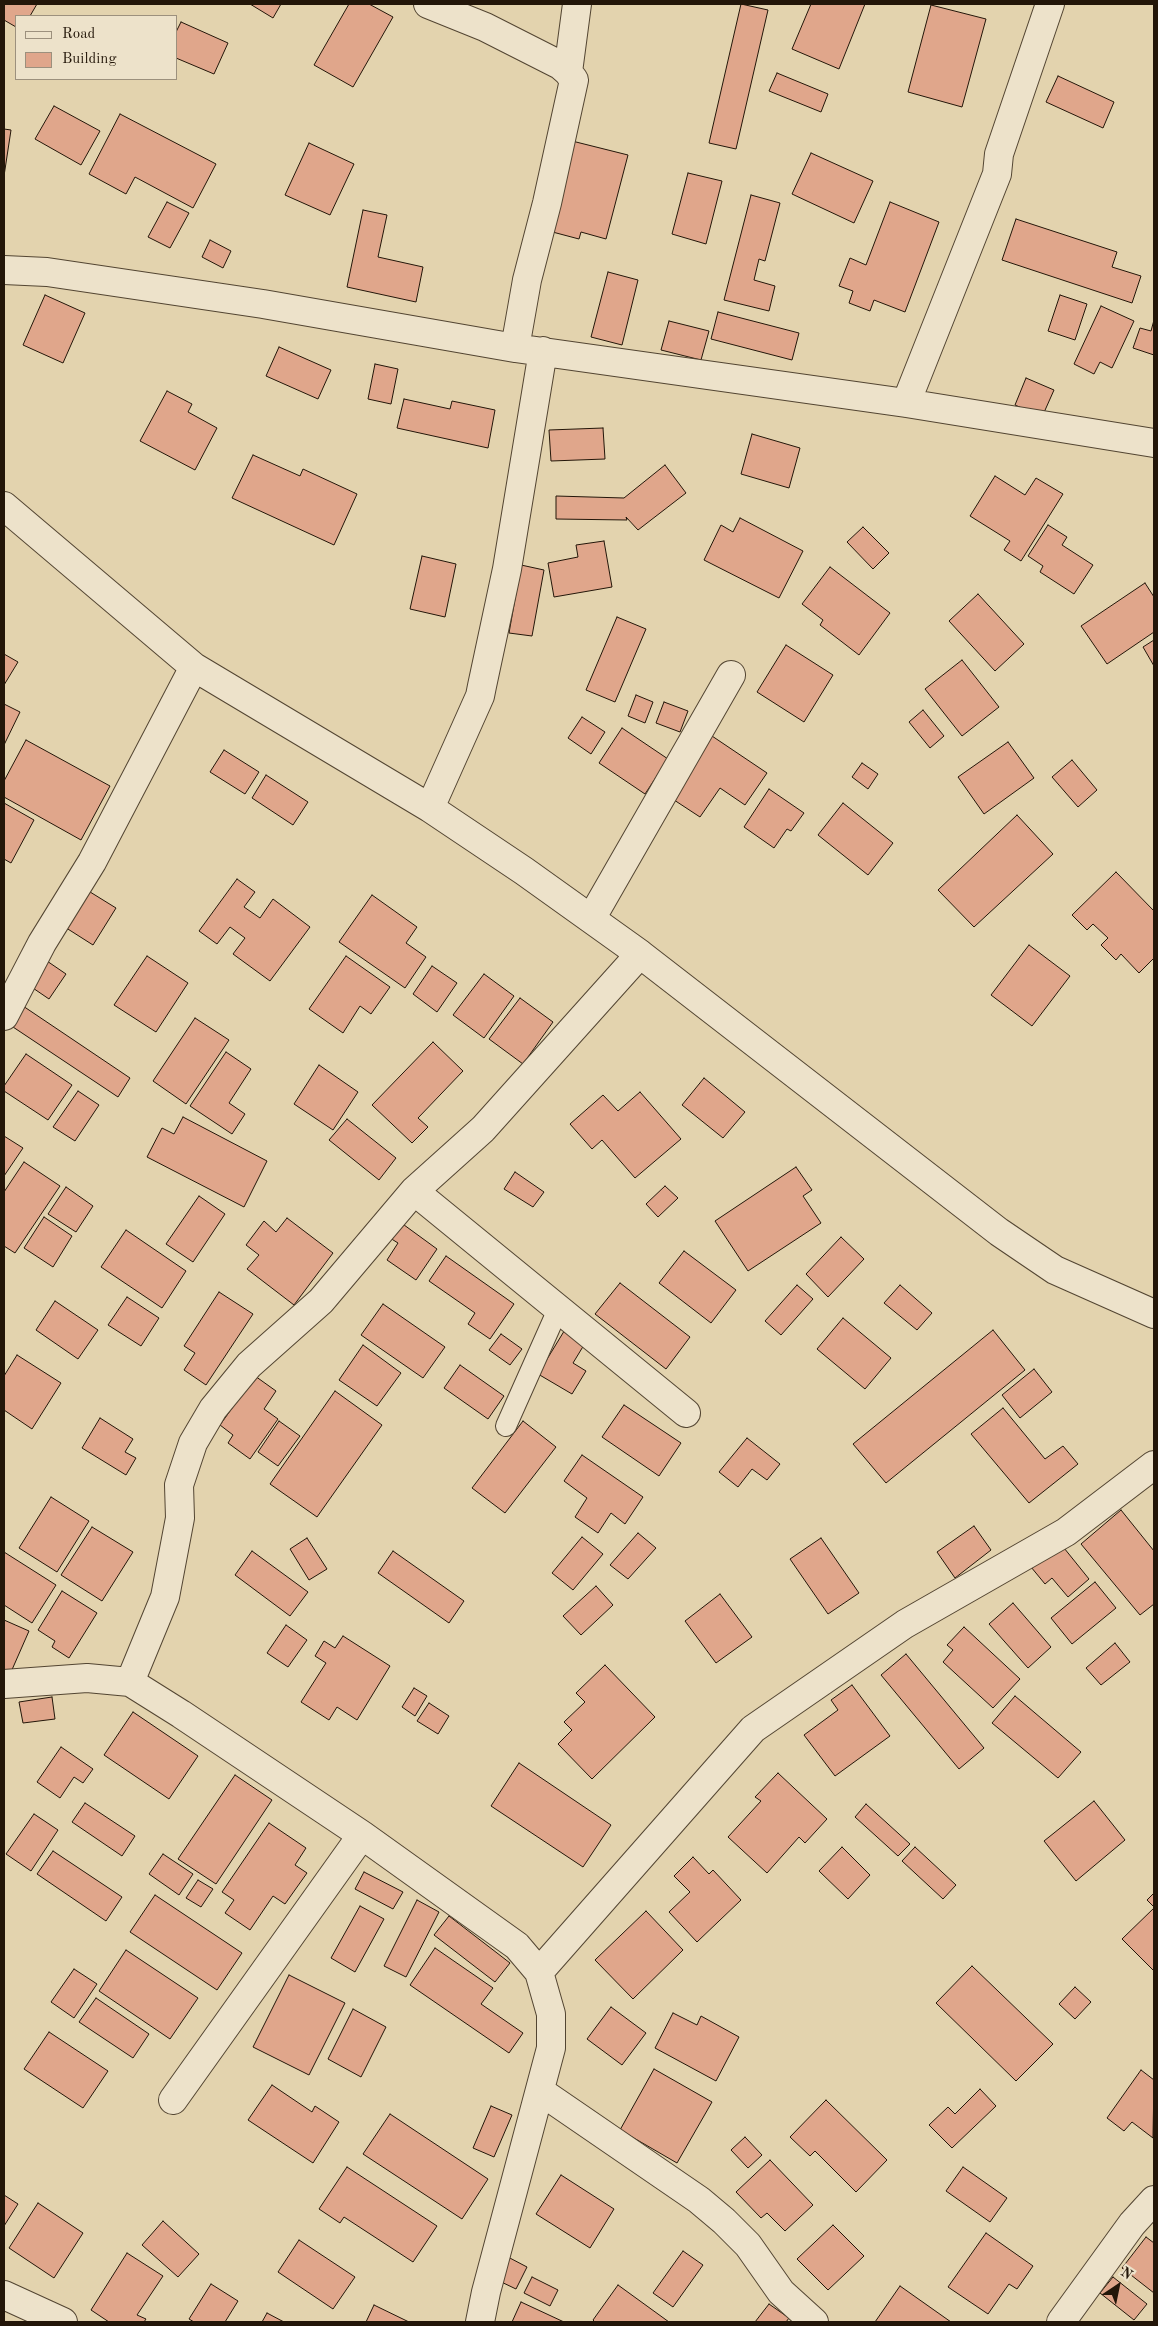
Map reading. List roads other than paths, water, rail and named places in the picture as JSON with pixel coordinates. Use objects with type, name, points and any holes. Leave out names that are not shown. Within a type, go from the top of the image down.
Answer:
[{"type":"street","points":[[428,4],[485,27],[560,65],[574,80],[527,280],[515,348]]},
{"type":"street","points":[[568,72],[577,4]]},
{"type":"street","points":[[906,403],[997,174],[999,154],[1050,4]]},
{"type":"street","points":[[4,270],[47,272],[254,302],[515,348],[906,403],[1154,443]]},
{"type":"street","points":[[430,808],[480,696],[507,569],[543,351]]},
{"type":"street","points":[[4,506],[194,667],[430,808],[524,871],[640,954],[999,1232],[1055,1270],[1154,1314]]},
{"type":"street","points":[[4,1016],[42,942],[92,862],[194,667]]},
{"type":"street","points":[[591,919],[731,675]]},
{"type":"street","points":[[130,1682],[165,1597],[180,1518],[180,1485],[193,1443],[213,1409],[249,1365],[321,1300],[414,1191],[483,1128],[640,954]]},
{"type":"street","points":[[414,1191],[559,1307],[686,1413]]},
{"type":"street","points":[[539,1972],[753,1729],[905,1624],[1066,1532],[1154,1466]]},
{"type":"street","points":[[4,1684],[87,1678],[130,1682],[362,1834],[517,1946],[539,1972],[551,2014],[551,2048],[486,2292],[480,2322]]},
{"type":"street","points":[[173,2100],[362,1834]]},
{"type":"street","points":[[540,2091],[699,2200],[724,2221],[748,2245],[781,2292],[814,2322]]},
{"type":"street","points":[[1061,2322],[1132,2224],[1154,2200]]},
{"type":"street","points":[[4,2295],[63,2322]]},
{"type":"lane","points":[[506,1426],[559,1307]]}]
